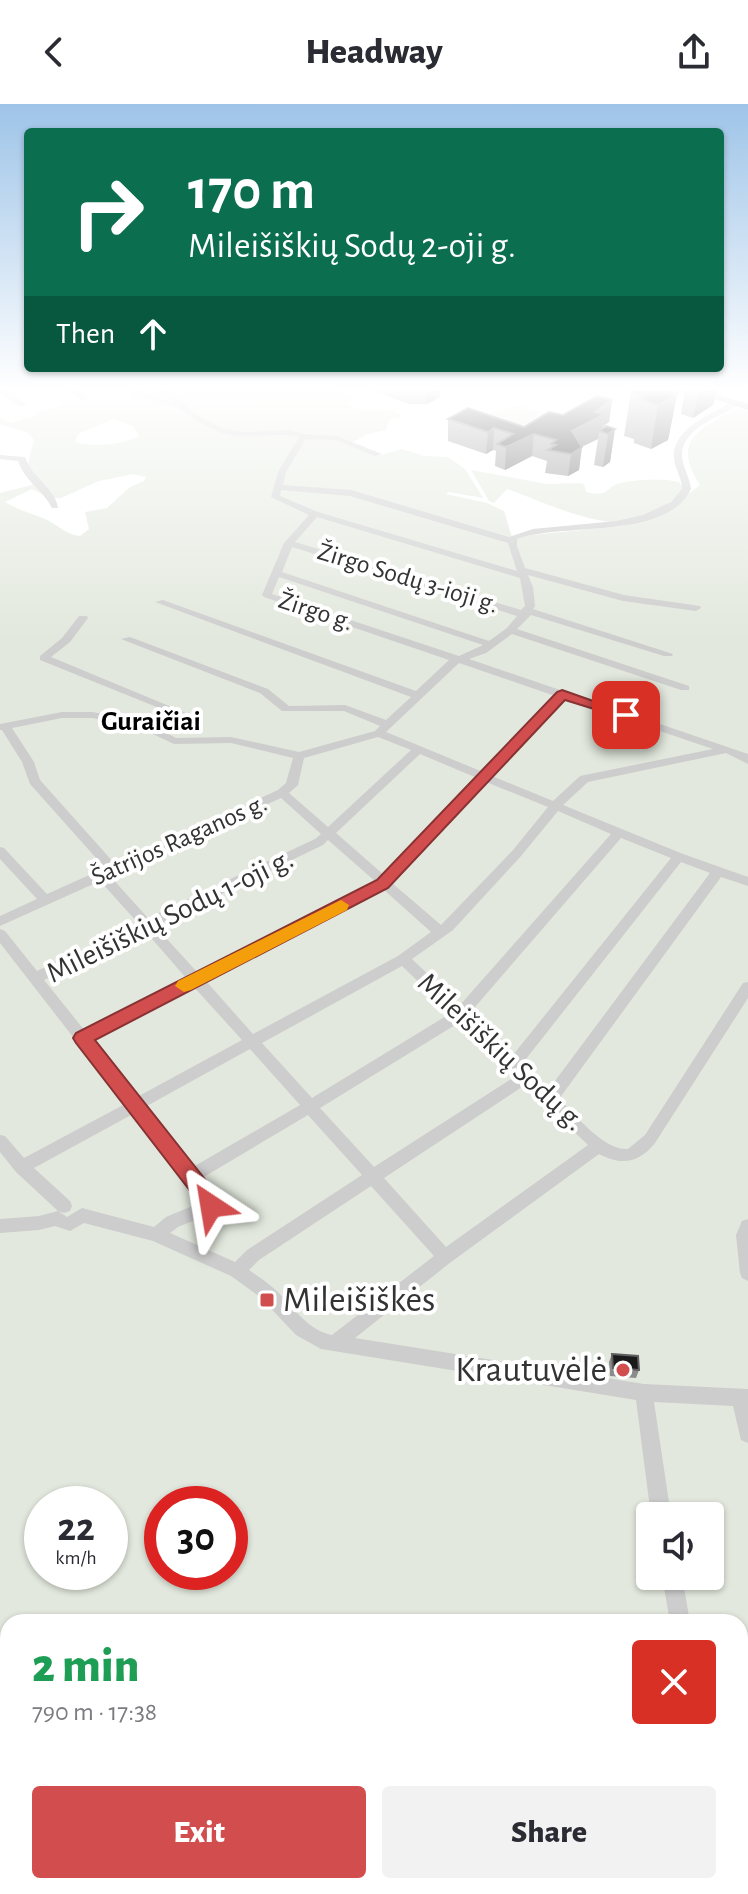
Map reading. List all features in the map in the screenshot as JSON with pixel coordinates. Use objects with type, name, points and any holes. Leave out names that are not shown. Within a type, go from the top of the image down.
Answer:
[{"type":"street","points":[[28,474],[51,494],[55,506]]},
{"type":"street","points":[[283,474],[276,487],[277,500],[315,514],[522,573],[623,598],[696,608]]},
{"type":"street","points":[[512,541],[519,535],[636,521],[677,503],[687,495],[689,488],[683,474]]},
{"type":"street","points":[[276,487],[351,493],[512,541]]},
{"type":"street","name":"Žirgo g.","points":[[315,514],[289,543],[267,595],[647,721],[748,760]]},
{"type":"street","points":[[445,1257],[145,925],[108,872],[34,781],[28,762],[3,726],[72,714],[139,723],[174,741],[231,740],[299,756],[384,729],[460,659],[492,645],[527,613],[530,598],[512,541]]},
{"type":"street","name":"Žirgo Sodų 3-ioji g.","points":[[289,543],[668,654]]},
{"type":"street","points":[[276,573],[492,645]]},
{"type":"street","points":[[160,602],[419,696]]},
{"type":"street","points":[[83,618],[66,640],[44,658],[180,713],[139,723]]},
{"type":"street","points":[[511,630],[685,688]]},
{"type":"street","points":[[126,639],[264,691],[281,708],[306,711],[345,708],[419,749],[679,857],[748,882]]},
{"type":"street","points":[[83,1038],[383,884],[562,695]]},
{"type":"street","name":"Mileišiškių Sodų 1-oji g.","points":[[156,1235],[172,1222],[212,1203],[35,978],[319,842],[419,749]]},
{"type":"street","points":[[403,959],[441,933],[579,783],[592,776],[725,750]]},
{"type":"street","name":"Šatrijos Raganos g.","points":[[0,921],[282,793],[292,785],[299,756]]},
{"type":"street","points":[[282,793],[441,933]]},
{"type":"street","points":[[191,1176],[378,1067],[461,1014],[620,831]]},
{"type":"street","points":[[0,851],[45,900]]},
{"type":"street","points":[[513,1065],[679,857]]},
{"type":"street","points":[[551,1098],[718,872]]},
{"type":"street","points":[[0,934],[35,978]]},
{"type":"street","name":"Mileišiškių Sodų g.","points":[[22,1167],[403,959],[599,1146],[624,1157],[641,1150],[748,987]]},
{"type":"street","points":[[237,1271],[253,1255],[374,1179],[527,1076]]},
{"type":"street","points":[[0,1141],[70,1224],[82,1215],[156,1235],[237,1271],[266,1292],[312,1337],[334,1344],[644,1393],[744,1398],[748,1434]]},
{"type":"street","points":[[334,1344],[445,1257],[599,1146]]},
{"type":"street","points":[[0,1226],[39,1223],[61,1212]]},
{"type":"street","points":[[748,1226],[744,1235],[748,1273]]},
{"type":"street","points":[[644,1393],[659,1502]]},
{"type":"street","points":[[674,1590],[679,1614]]},
{"type":"shaded area","points":[[30,474],[468,474],[483,498],[446,494],[487,503],[504,511],[512,537],[622,526],[668,510],[700,485],[694,474],[748,474],[748,1614],[0,1614],[0,493],[36,484]],"holes":[[[133,474],[146,477],[107,508],[85,512],[89,529],[80,536],[5,502],[32,489],[50,498],[61,498],[99,481]]]},
{"type":"shaded area","points":[[473,474],[490,474],[547,484],[580,483],[584,484],[586,492],[594,493],[604,493],[621,483],[650,480],[679,482],[685,491],[640,519],[623,522],[609,522],[565,511],[507,489],[494,503],[489,501]]},
{"type":"building","points":[[612,1354],[638,1356],[639,1370],[613,1368]]},
{"type":"slow traffic","points":[[184,986],[341,905]]},
{"type":"place","name":"Mileišiškės","points":[[267,1300]]},
{"type":"place","name":"Krautuvėlė","points":[[623,1370]]},
{"type":"district","name":"Guraičiai","points":[[151,722]]},
{"type":"route","points":[[211,1206],[212,1203],[83,1038],[383,884],[562,695],[626,715]]}]
